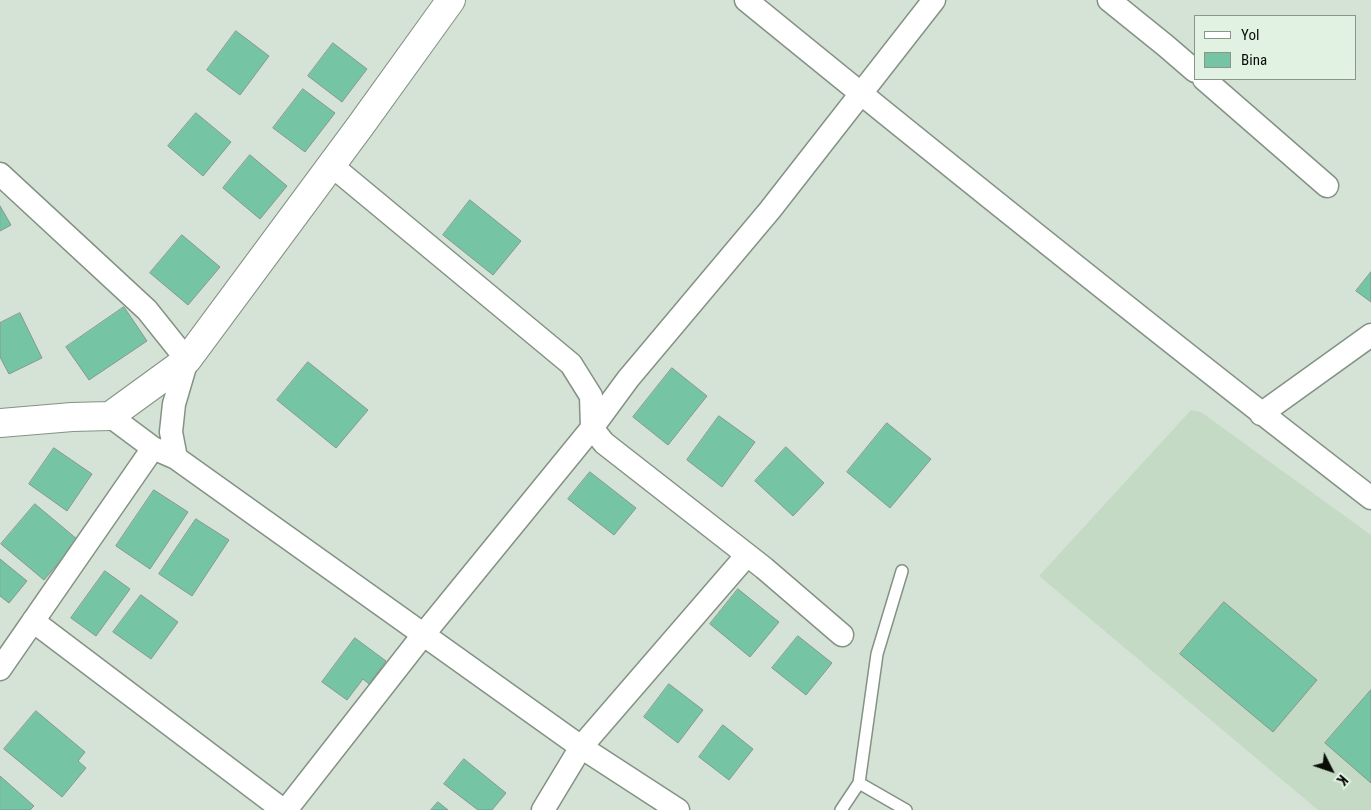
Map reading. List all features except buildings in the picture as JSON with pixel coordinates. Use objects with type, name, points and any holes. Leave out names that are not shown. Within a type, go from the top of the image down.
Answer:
[{"type":"street","points":[[0,424],[110,416],[187,360],[451,0]]},
{"type":"street","points":[[746,0],[1261,414],[1371,498]]},
{"type":"street","points":[[33,621],[284,810],[422,635],[592,428],[628,379],[770,210],[934,0]]},
{"type":"street","points":[[1109,0],[1194,70]]},
{"type":"street","points":[[1205,80],[1327,186]]},
{"type":"street","points":[[331,165],[571,364],[591,396],[592,428],[604,443],[747,555],[842,635]]},
{"type":"street","points":[[0,174],[147,310],[187,360]]},
{"type":"street","points":[[1261,414],[1371,335]]},
{"type":"street","points":[[176,458],[171,432],[174,404],[187,360]]},
{"type":"street","points":[[110,416],[153,448],[176,458],[581,747],[678,810]]},
{"type":"street","points":[[0,668],[153,448]]},
{"type":"street","points":[[543,810],[581,747],[747,555]]},
{"type":"lane","points":[[841,810],[859,783],[878,654],[902,571]]},
{"type":"lane","points":[[859,783],[906,810]]},
{"type":"shaded area","points":[[1191,410],[1201,412],[1371,535],[1371,810],[1318,810],[1039,576]]}]
